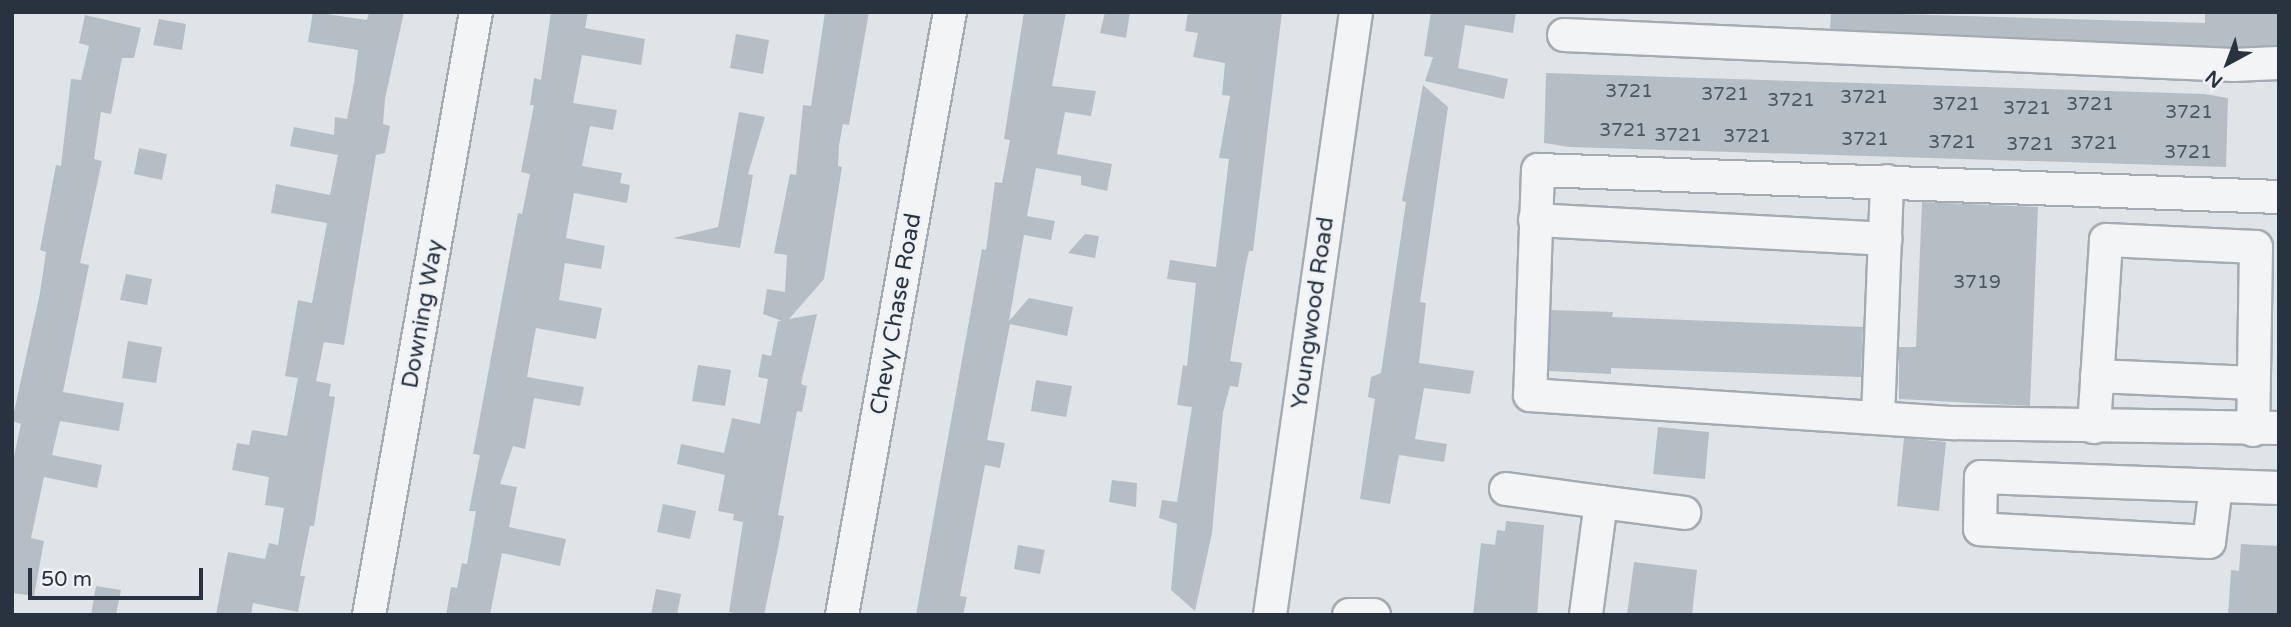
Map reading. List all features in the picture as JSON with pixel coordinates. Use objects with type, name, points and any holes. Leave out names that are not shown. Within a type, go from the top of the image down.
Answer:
[{"type":"street","name":"Downing Way","points":[[369,615],[477,12]]},
{"type":"street","name":"Chevy Chase Road","points":[[842,615],[950,12]]},
{"type":"street","name":"Youngwood Road","points":[[1270,615],[1356,12]]},
{"type":"street","points":[[1564,36],[2233,65],[2279,63]]},
{"type":"street","points":[[1538,170],[1887,181],[2270,197],[2256,247],[2253,383],[2266,429],[2094,427],[1878,418],[1530,394],[1538,170]]},
{"type":"street","points":[[1878,418],[1887,181]]},
{"type":"street","points":[[2094,427],[2107,189]]},
{"type":"street","points":[[1535,220],[1885,239]]},
{"type":"street","points":[[2106,240],[2256,247]]},
{"type":"street","points":[[2097,376],[2253,383]]},
{"type":"street","points":[[2216,486],[2209,542],[1980,529],[1981,477],[2279,488]]},
{"type":"street","points":[[1506,489],[1684,513]]},
{"type":"street","points":[[1586,615],[1601,502]]},
{"type":"street","points":[[1349,615],[1374,615]]},
{"type":"building","points":[[313,12],[367,20],[369,12],[404,12],[385,99],[383,124],[390,126],[385,153],[376,155],[344,345],[324,342],[316,381],[331,384],[329,396],[335,397],[314,526],[310,526],[300,576],[305,576],[298,612],[253,603],[251,615],[216,615],[228,552],[265,559],[269,543],[278,545],[284,508],[265,505],[269,477],[232,470],[237,443],[249,445],[252,430],[287,436],[298,378],[285,376],[298,300],[312,303],[327,223],[271,213],[276,184],[330,195],[338,155],[290,146],[294,127],[334,135],[335,117],[347,119],[354,83],[358,50],[308,42]]},
{"type":"building","points":[[551,12],[588,12],[585,28],[645,39],[641,65],[582,55],[573,103],[617,110],[613,130],[590,126],[582,166],[622,173],[620,183],[630,185],[627,203],[574,193],[566,238],[605,246],[601,269],[565,263],[559,300],[602,308],[596,339],[536,328],[527,377],[584,387],[580,406],[534,398],[525,449],[513,446],[500,484],[517,487],[509,527],[566,539],[560,566],[502,553],[490,615],[446,615],[451,587],[457,588],[462,563],[467,564],[476,511],[469,511],[480,455],[473,454],[518,213],[522,214],[530,174],[521,172],[534,105],[530,105],[534,78],[541,80]]},
{"type":"building","points":[[825,12],[869,12],[849,125],[843,124],[839,145],[838,166],[842,167],[824,279],[789,319],[817,314],[801,384],[807,386],[802,412],[797,411],[778,515],[784,516],[779,543],[764,615],[744,615],[729,612],[743,522],[733,520],[734,514],[718,511],[725,475],[677,464],[681,444],[724,453],[732,418],[760,424],[768,379],[758,377],[762,354],[771,356],[778,321],[782,321],[763,314],[767,289],[785,292],[787,255],[774,253],[790,174],[796,175],[803,105],[811,106]]},
{"type":"building","points":[[1024,12],[1066,12],[1052,86],[1096,91],[1091,116],[1065,112],[1057,154],[1112,164],[1107,191],[1081,185],[1081,176],[1036,168],[1027,216],[1055,221],[1051,240],[1024,235],[1009,321],[1029,298],[1073,307],[1067,336],[1010,324],[987,440],[1005,443],[1000,468],[985,465],[960,596],[967,597],[963,615],[916,615],[982,249],[986,250],[995,182],[1002,183],[1010,140],[1004,139]]},
{"type":"building","points":[[1105,12],[1130,12],[1126,38],[1100,33]]},
{"type":"building","points":[[1188,12],[1282,12],[1253,251],[1249,251],[1246,264],[1230,361],[1242,363],[1238,387],[1230,386],[1223,412],[1212,533],[1195,611],[1171,590],[1177,524],[1159,518],[1162,500],[1177,502],[1192,407],[1177,405],[1183,365],[1187,366],[1196,283],[1167,279],[1170,260],[1216,267],[1229,159],[1219,158],[1230,96],[1222,95],[1225,63],[1193,57],[1198,33],[1185,31]]},
{"type":"building","points":[[1431,12],[1516,12],[1513,33],[1465,25],[1458,68],[1508,79],[1504,99],[1425,81],[1433,57],[1424,56]]},
{"type":"building","points":[[1831,12],[2205,23],[2205,12],[2279,12],[2279,45],[2233,47],[1830,29]]},
{"type":"building","points":[[85,15],[141,28],[134,58],[122,58],[111,114],[101,112],[94,159],[102,161],[80,263],[89,265],[63,392],[124,403],[119,431],[60,421],[52,455],[102,465],[97,488],[44,477],[31,538],[44,541],[34,596],[12,593],[12,465],[21,424],[12,421],[40,293],[46,252],[40,250],[56,165],[61,166],[71,79],[81,80],[89,46],[79,43]]},
{"type":"building","points":[[159,19],[186,24],[182,50],[153,45]]},
{"type":"building","points":[[736,34],[769,40],[763,74],[730,68]]},
{"type":"building","points":[[1546,73],[2204,94],[2228,98],[2226,167],[1569,147],[1544,143]]},
{"type":"building","points":[[1423,85],[1448,107],[1420,302],[1426,303],[1419,363],[1474,371],[1470,394],[1424,388],[1415,439],[1447,444],[1444,462],[1399,455],[1390,504],[1360,499],[1375,399],[1368,397],[1371,377],[1381,373],[1406,202],[1402,201]]},
{"type":"building","points":[[739,112],[765,117],[748,174],[753,175],[740,248],[673,238],[718,227]]},
{"type":"building","points":[[139,148],[167,154],[162,180],[134,174]]},
{"type":"building","points":[[1922,202],[2038,207],[2030,406],[1899,399],[1899,347],[1916,347]]},
{"type":"building","points":[[1085,234],[1099,236],[1095,258],[1068,253]]},
{"type":"building","points":[[126,274],[152,279],[147,305],[120,300]]},
{"type":"building","points":[[1551,310],[1613,312],[1612,317],[1863,327],[1861,377],[1611,368],[1611,374],[1549,371]]},
{"type":"building","points":[[128,341],[162,347],[156,383],[122,378]]},
{"type":"building","points":[[698,365],[731,370],[725,406],[692,401]]},
{"type":"building","points":[[1036,380],[1072,386],[1066,417],[1031,411]]},
{"type":"building","points":[[1658,427],[1709,432],[1705,479],[1653,474]]},
{"type":"building","points":[[1904,438],[1946,442],[1939,511],[1897,506]]},
{"type":"building","points":[[1112,480],[1137,483],[1136,507],[1109,502]]},
{"type":"building","points":[[663,504],[696,511],[690,539],[657,532]]},
{"type":"building","points":[[1506,521],[1544,525],[1537,615],[1473,615],[1481,543],[1495,545],[1497,530],[1505,531]]},
{"type":"building","points":[[2241,544],[2279,546],[2279,615],[2228,615],[2231,570],[2239,571]]},
{"type":"building","points":[[1018,545],[1045,550],[1040,574],[1014,569]]},
{"type":"building","points":[[1634,562],[1697,570],[1692,615],[1627,615]]},
{"type":"building","points":[[96,586],[121,590],[116,615],[91,615]]},
{"type":"building","points":[[656,589],[681,594],[677,615],[651,615]]}]
